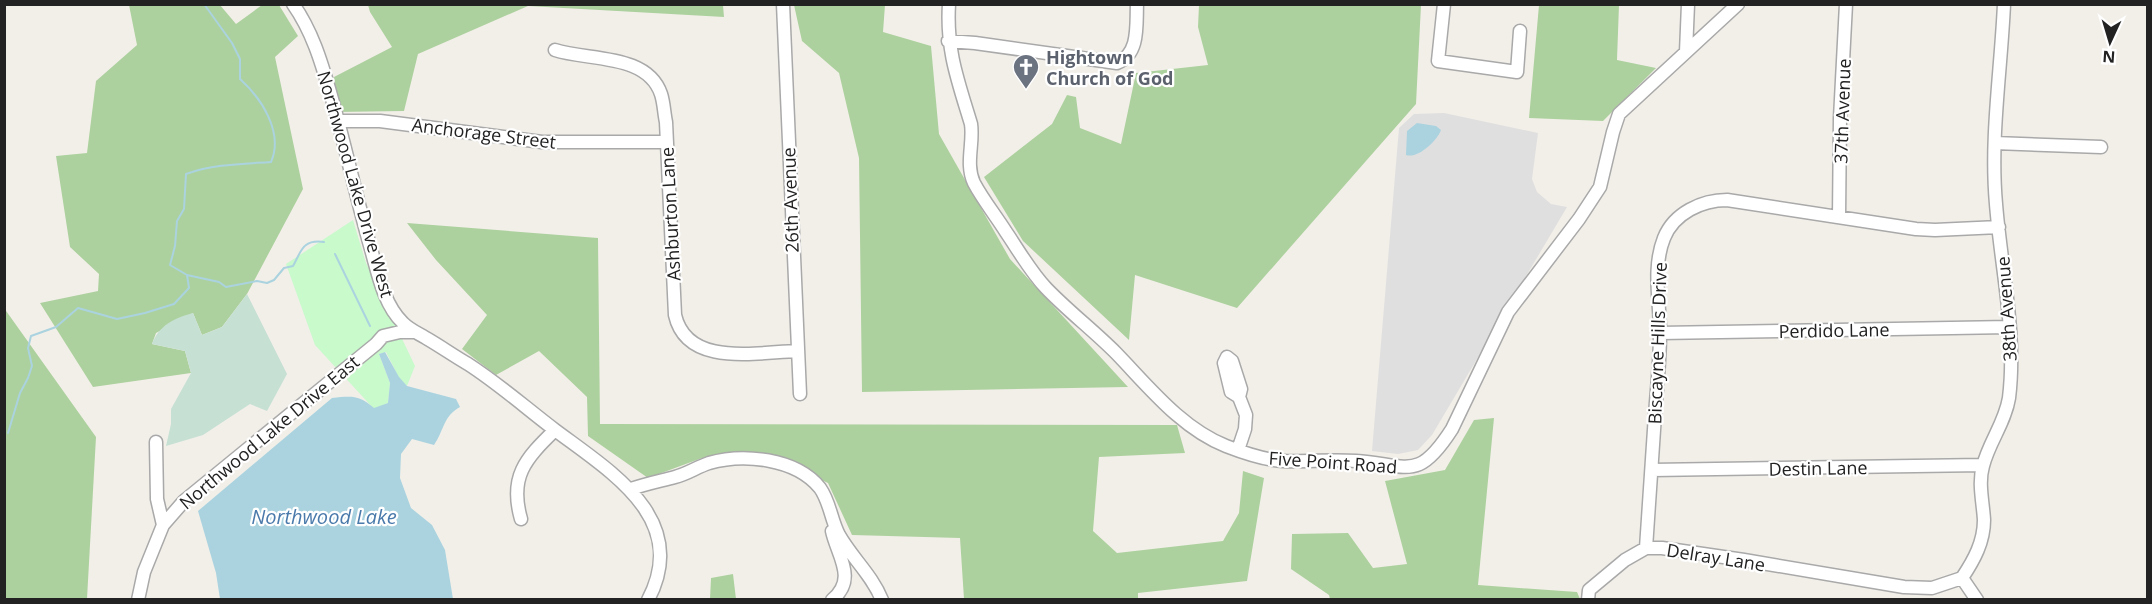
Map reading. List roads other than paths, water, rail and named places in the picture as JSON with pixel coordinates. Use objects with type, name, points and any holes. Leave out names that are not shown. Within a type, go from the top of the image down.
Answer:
[{"type":"street","name":"Northwood Lake Drive West","points":[[293,4],[314,43],[338,121],[379,278],[390,306],[402,322],[414,332],[475,369],[631,489],[649,513],[659,539],[660,568],[656,586],[648,600]]},
{"type":"street","name":"26th Avenue","points":[[783,4],[800,394]]},
{"type":"street","name":"Five Point Road","points":[[949,4],[948,41],[951,60],[973,134],[970,164],[974,182],[1044,286],[1115,353],[1155,395],[1197,431],[1238,450],[1281,461],[1355,460],[1402,468],[1421,465],[1442,445],[1452,429],[1508,312],[1580,219],[1600,188],[1612,132],[1619,114],[1738,4]]},
{"type":"street","points":[[948,41],[1117,63],[1126,59],[1131,52],[1137,4]]},
{"type":"street","points":[[1444,4],[1438,61],[1517,72],[1520,31]]},
{"type":"street","points":[[1686,52],[1688,4]]},
{"type":"street","name":"37th Avenue","points":[[1839,217],[1840,117],[1846,4]]},
{"type":"street","name":"38th Avenue","points":[[1962,578],[1974,560],[1981,542],[1984,523],[1981,495],[1983,465],[2003,420],[2010,381],[2009,327],[1996,202],[1995,143],[2004,4]]},
{"type":"street","name":"Ashburton Lane","points":[[555,50],[626,63],[644,72],[661,94],[677,324],[688,340],[705,350],[723,354],[797,351]]},
{"type":"street","name":"Anchorage Street","points":[[338,121],[380,121],[542,142],[666,142]]},
{"type":"street","points":[[1995,143],[2101,147]]},
{"type":"street","name":"Biscayne Hills Drive","points":[[1646,548],[1660,333],[1657,283],[1660,254],[1665,236],[1676,220],[1691,208],[1708,201],[1727,200],[1916,229],[1999,227]]},
{"type":"street","points":[[382,336],[388,327],[390,306]]},
{"type":"street","name":"Northwood Lake Drive East","points":[[138,600],[144,572],[163,525],[184,501],[376,344],[382,336],[402,322]]},
{"type":"street","name":"Perdido Lane","points":[[1660,333],[2009,327]]},
{"type":"street","points":[[382,336],[414,332]]},
{"type":"street","points":[[1226,354],[1232,361],[1232,377],[1241,388],[1239,397],[1246,415],[1245,429],[1238,450]]},
{"type":"street","points":[[521,519],[516,502],[516,484],[529,460],[555,430]]},
{"type":"street","points":[[156,442],[157,499],[163,525]]},
{"type":"street","points":[[631,489],[674,477],[719,460],[766,460],[785,465],[818,486],[841,538],[870,577],[882,600]]},
{"type":"street","name":"Destin Lane","points":[[1652,470],[1983,465]]},
{"type":"street","points":[[832,600],[843,585],[845,573],[843,561],[834,540],[833,521]]},
{"type":"street","points":[[1588,600],[1589,590],[1626,560],[1646,548]]},
{"type":"street","name":"Delray Lane","points":[[1646,548],[1662,548],[1896,586],[1932,588],[1962,578]]},
{"type":"street","points":[[1962,578],[1977,600]]},
{"type":"water","points":[[1417,123],[1436,126],[1441,130],[1436,139],[1421,152],[1411,156],[1406,155],[1407,131]]},
{"type":"water","name":"Northwood Lake","points":[[385,352],[399,377],[407,386],[456,399],[460,407],[447,419],[434,445],[412,439],[401,454],[400,478],[411,508],[432,525],[445,550],[453,599],[220,599],[216,573],[198,511],[332,398],[355,397],[374,408],[388,403],[390,383],[379,354]]},
{"type":"waterway","points":[[204,4],[232,43],[240,59],[240,79],[256,96],[268,116],[275,139],[274,151],[271,162],[218,166],[186,174],[184,209],[177,221],[175,246],[170,265],[187,275],[219,282],[226,287],[257,281],[267,283],[274,280],[284,268],[293,266],[307,245],[324,242]]},
{"type":"waterway","points":[[335,254],[370,326]]},
{"type":"waterway","points":[[8,433],[20,393],[32,366],[28,348],[31,336],[56,327],[78,308],[117,319],[174,304],[189,288],[187,275]]},
{"type":"place","name":"Hightown Church of God","points":[[1026,90]]}]
